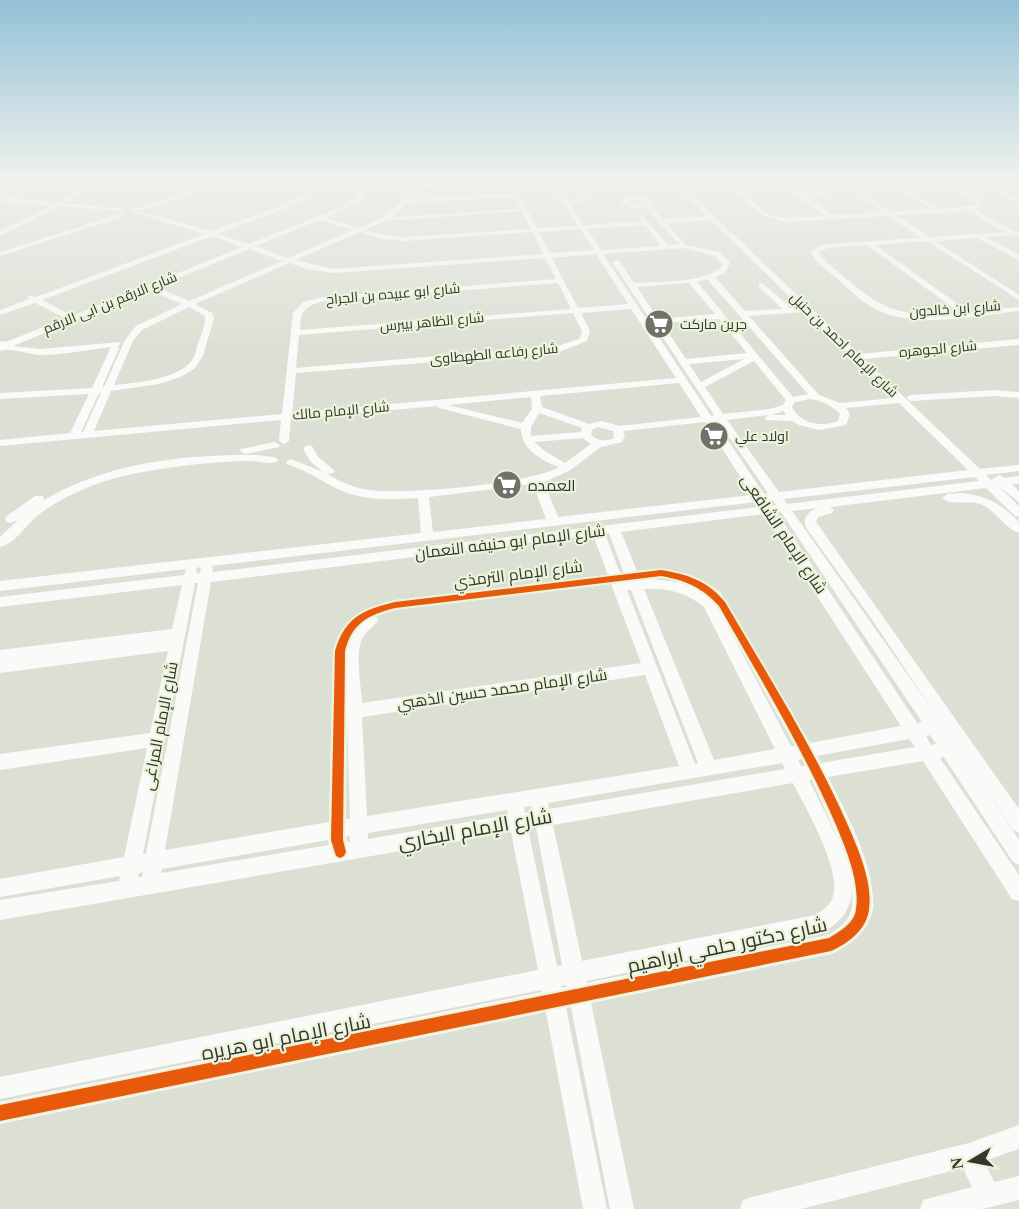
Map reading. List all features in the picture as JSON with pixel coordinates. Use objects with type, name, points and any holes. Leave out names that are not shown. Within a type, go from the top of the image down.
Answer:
[{"type":"street","points":[[0,252],[54,233]]},
{"type":"street","points":[[0,252],[59,233]]},
{"type":"street","name":"شارع الارقم بن ابى الارقم","points":[[1,346],[277,233]]},
{"type":"street","points":[[89,431],[116,347],[133,326],[347,233]]},
{"type":"street","points":[[373,233],[383,237],[404,239],[483,233]]},
{"type":"street","name":"شارع رفاعه الطهطاوى","points":[[296,368],[559,349],[576,345],[583,341],[586,331],[572,310],[533,233]]},
{"type":"street","name":"شارع الإمام الشافعى","points":[[591,233],[633,306],[649,320]]},
{"type":"street","points":[[655,233],[666,247]]},
{"type":"street","points":[[672,233],[684,246]]},
{"type":"street","name":"شارع الإمام احمد بن حنبل","points":[[731,233],[742,242]]},
{"type":"street","name":"شارع الإمام احمد بن حنبل","points":[[732,233],[990,478],[1019,513]]},
{"type":"street","points":[[916,233],[1019,298]]},
{"type":"street","points":[[0,311],[205,234],[324,274],[684,246],[710,251],[726,261],[726,269],[723,273],[711,278],[631,285]]},
{"type":"street","name":"شارع ابن خالدون","points":[[1017,234],[828,249],[823,254],[824,258],[862,291],[885,307],[901,313],[1019,309]]},
{"type":"street","points":[[982,236],[1019,258]]},
{"type":"street","points":[[926,240],[1019,304]]},
{"type":"street","points":[[868,245],[961,312]]},
{"type":"street","name":"شارع الإمام الشافعى","points":[[604,253],[631,285],[649,320],[681,372],[716,422],[776,496],[851,603],[1019,856]]},
{"type":"street","points":[[383,270],[386,296]]},
{"type":"street","points":[[711,278],[816,397],[842,410],[994,393],[1019,395]]},
{"type":"street","points":[[692,280],[754,356],[789,403],[795,418]]},
{"type":"street","points":[[386,296],[387,282]]},
{"type":"street","name":"شارع ابو عبيده بن الجراح","points":[[274,460],[270,453],[284,442],[292,412],[300,333],[307,312],[313,305],[386,296],[558,283]]},
{"type":"street","points":[[762,285],[785,307]]},
{"type":"street","points":[[2,393],[163,381],[192,366],[197,360],[210,320],[206,312],[142,288]]},
{"type":"street","name":"شارع الإمام احمد بن حنبل","points":[[794,291],[806,307],[864,359]]},
{"type":"street","points":[[32,299],[69,317]]},
{"type":"street","name":"شارع ابن خالدون","points":[[961,312],[1019,304]]},
{"type":"street","points":[[75,432],[135,332],[150,321],[183,305]]},
{"type":"street","name":"شارع الظاهر بيبرس","points":[[300,333],[633,306]]},
{"type":"street","points":[[742,313],[785,307],[806,307]]},
{"type":"street","points":[[742,313],[806,307]]},
{"type":"street","points":[[649,320],[720,314]]},
{"type":"street","name":"شارع الجوهره","points":[[864,359],[1019,342]]},
{"type":"street","points":[[1,346],[28,356],[116,347]]},
{"type":"street","name":"شارع الجوهره","points":[[864,359],[1019,348]]},
{"type":"street","points":[[681,372],[754,356]]},
{"type":"street","points":[[700,386],[754,356]]},
{"type":"street","name":"شارع الإمام الشافعى","points":[[681,372],[700,386],[716,422],[769,511],[1019,892]]},
{"type":"street","name":"شارع الإمام مالك","points":[[292,412],[426,404],[535,394],[681,372]]},
{"type":"street","name":"شارع الإمام مالك","points":[[0,436],[89,431],[292,412],[681,372]]},
{"type":"street","points":[[535,394],[537,409]]},
{"type":"street","points":[[716,422],[771,412],[799,397],[816,397]]},
{"type":"street","points":[[426,404],[467,411],[525,427]]},
{"type":"street","points":[[537,409],[529,417],[525,427],[527,439],[539,453],[560,464]]},
{"type":"street","points":[[537,409],[591,436],[612,443],[618,440],[618,432]]},
{"type":"street","points":[[10,522],[58,488],[112,468],[139,462],[244,452],[284,442],[305,443],[314,459],[333,473],[350,481],[380,488],[423,486],[527,476],[560,464],[606,424],[618,432],[716,422],[795,418],[811,426],[829,428],[842,423],[842,410]]},
{"type":"street","name":"شارع الإمام مالك","points":[[0,443],[75,432]]},
{"type":"street","points":[[527,439],[591,436]]},
{"type":"street","points":[[10,522],[39,510],[63,494],[117,472],[159,465],[243,458],[291,462],[311,469],[347,489],[389,495],[537,479],[564,469],[591,436]]},
{"type":"street","points":[[291,462],[303,457],[308,448]]},
{"type":"street","name":"شارع الإمام ابو حنيفه النعمان","points":[[0,586],[199,570],[598,532],[785,509],[990,478],[1019,468]]},
{"type":"street","name":"شارع الإمام احمد بن حنبل","points":[[990,478],[1019,498]]},
{"type":"street","name":"شارع الإمام ابو حنيفه النعمان","points":[[0,602],[427,536],[776,496],[990,478],[1019,480]]},
{"type":"street","points":[[537,479],[554,521]]},
{"type":"street","points":[[423,493],[427,536]]},
{"type":"street","points":[[1019,528],[998,508],[973,497],[830,510],[814,513],[810,521],[811,526],[878,617],[1019,824]]},
{"type":"street","points":[[1,543],[13,534],[10,522]]},
{"type":"street","points":[[614,530],[709,769]]},
{"type":"street","points":[[598,532],[690,772]]},
{"type":"street","name":"شارع الإمام المراغى","points":[[127,888],[178,639],[199,570]]},
{"type":"street","name":"شارع الإمام المراغى","points":[[150,884],[199,570]]},
{"type":"street","name":"شارع الإمام الترمذي","points":[[349,712],[359,843],[348,851],[337,843],[337,830],[349,712],[352,646],[363,625],[397,613],[634,579],[661,573],[674,574],[704,585],[714,593],[816,771]]},
{"type":"street","name":"شارع الإمام الترمذي","points":[[634,579],[684,588],[701,596],[709,604],[797,775]]},
{"type":"street","points":[[851,603],[858,605],[866,601]]},
{"type":"street","points":[[863,621],[870,616],[878,617]]},
{"type":"street","points":[[0,656],[178,639]]},
{"type":"street","points":[[0,667],[178,639]]},
{"type":"street","name":"شارع الإمام محمد حسين الذهبي","points":[[349,712],[650,668]]},
{"type":"street","name":"شارع الإمام البخاري","points":[[0,888],[358,826],[787,756],[935,728]]},
{"type":"street","points":[[893,736],[905,746],[906,757]]},
{"type":"street","points":[[0,762],[157,739]]},
{"type":"street","name":"شارع الإمام البخاري","points":[[0,910],[949,749]]},
{"type":"street","name":"شارع دكتور حلمي ابراهيم","points":[[580,996],[831,944],[853,929],[863,907],[864,887],[859,867],[816,771]]},
{"type":"street","name":"شارع دكتور حلمي ابراهيم","points":[[575,973],[819,924],[831,918],[839,909],[844,890],[841,868],[827,833],[797,775]]},
{"type":"street","points":[[538,796],[622,1209]]},
{"type":"street","points":[[514,800],[595,1209]]},
{"type":"street","name":"شارع الإمام ابو هريره","points":[[0,1088],[575,973]]},
{"type":"street","name":"شارع الإمام ابو هريره","points":[[0,1113],[580,996]]},
{"type":"street","points":[[219,1069],[221,1044]]},
{"type":"street","points":[[752,1209],[969,1155],[1019,1137]]},
{"type":"street","points":[[969,1155],[988,1195]]},
{"type":"street","points":[[932,1209],[1019,1188]]},
{"type":"cycle path","points":[[0,1113],[831,944],[852,930],[863,908],[861,881],[850,844],[832,802],[784,710],[722,604],[709,591],[695,582],[661,573],[395,605],[366,614],[352,625],[343,640],[340,651],[337,840],[340,852]]},
{"type":"place","name":"جرين ماركت","points":[[659,324]]},
{"type":"place","name":"اولاد علي","points":[[714,436]]},
{"type":"place","name":"العمده","points":[[507,485]]}]
